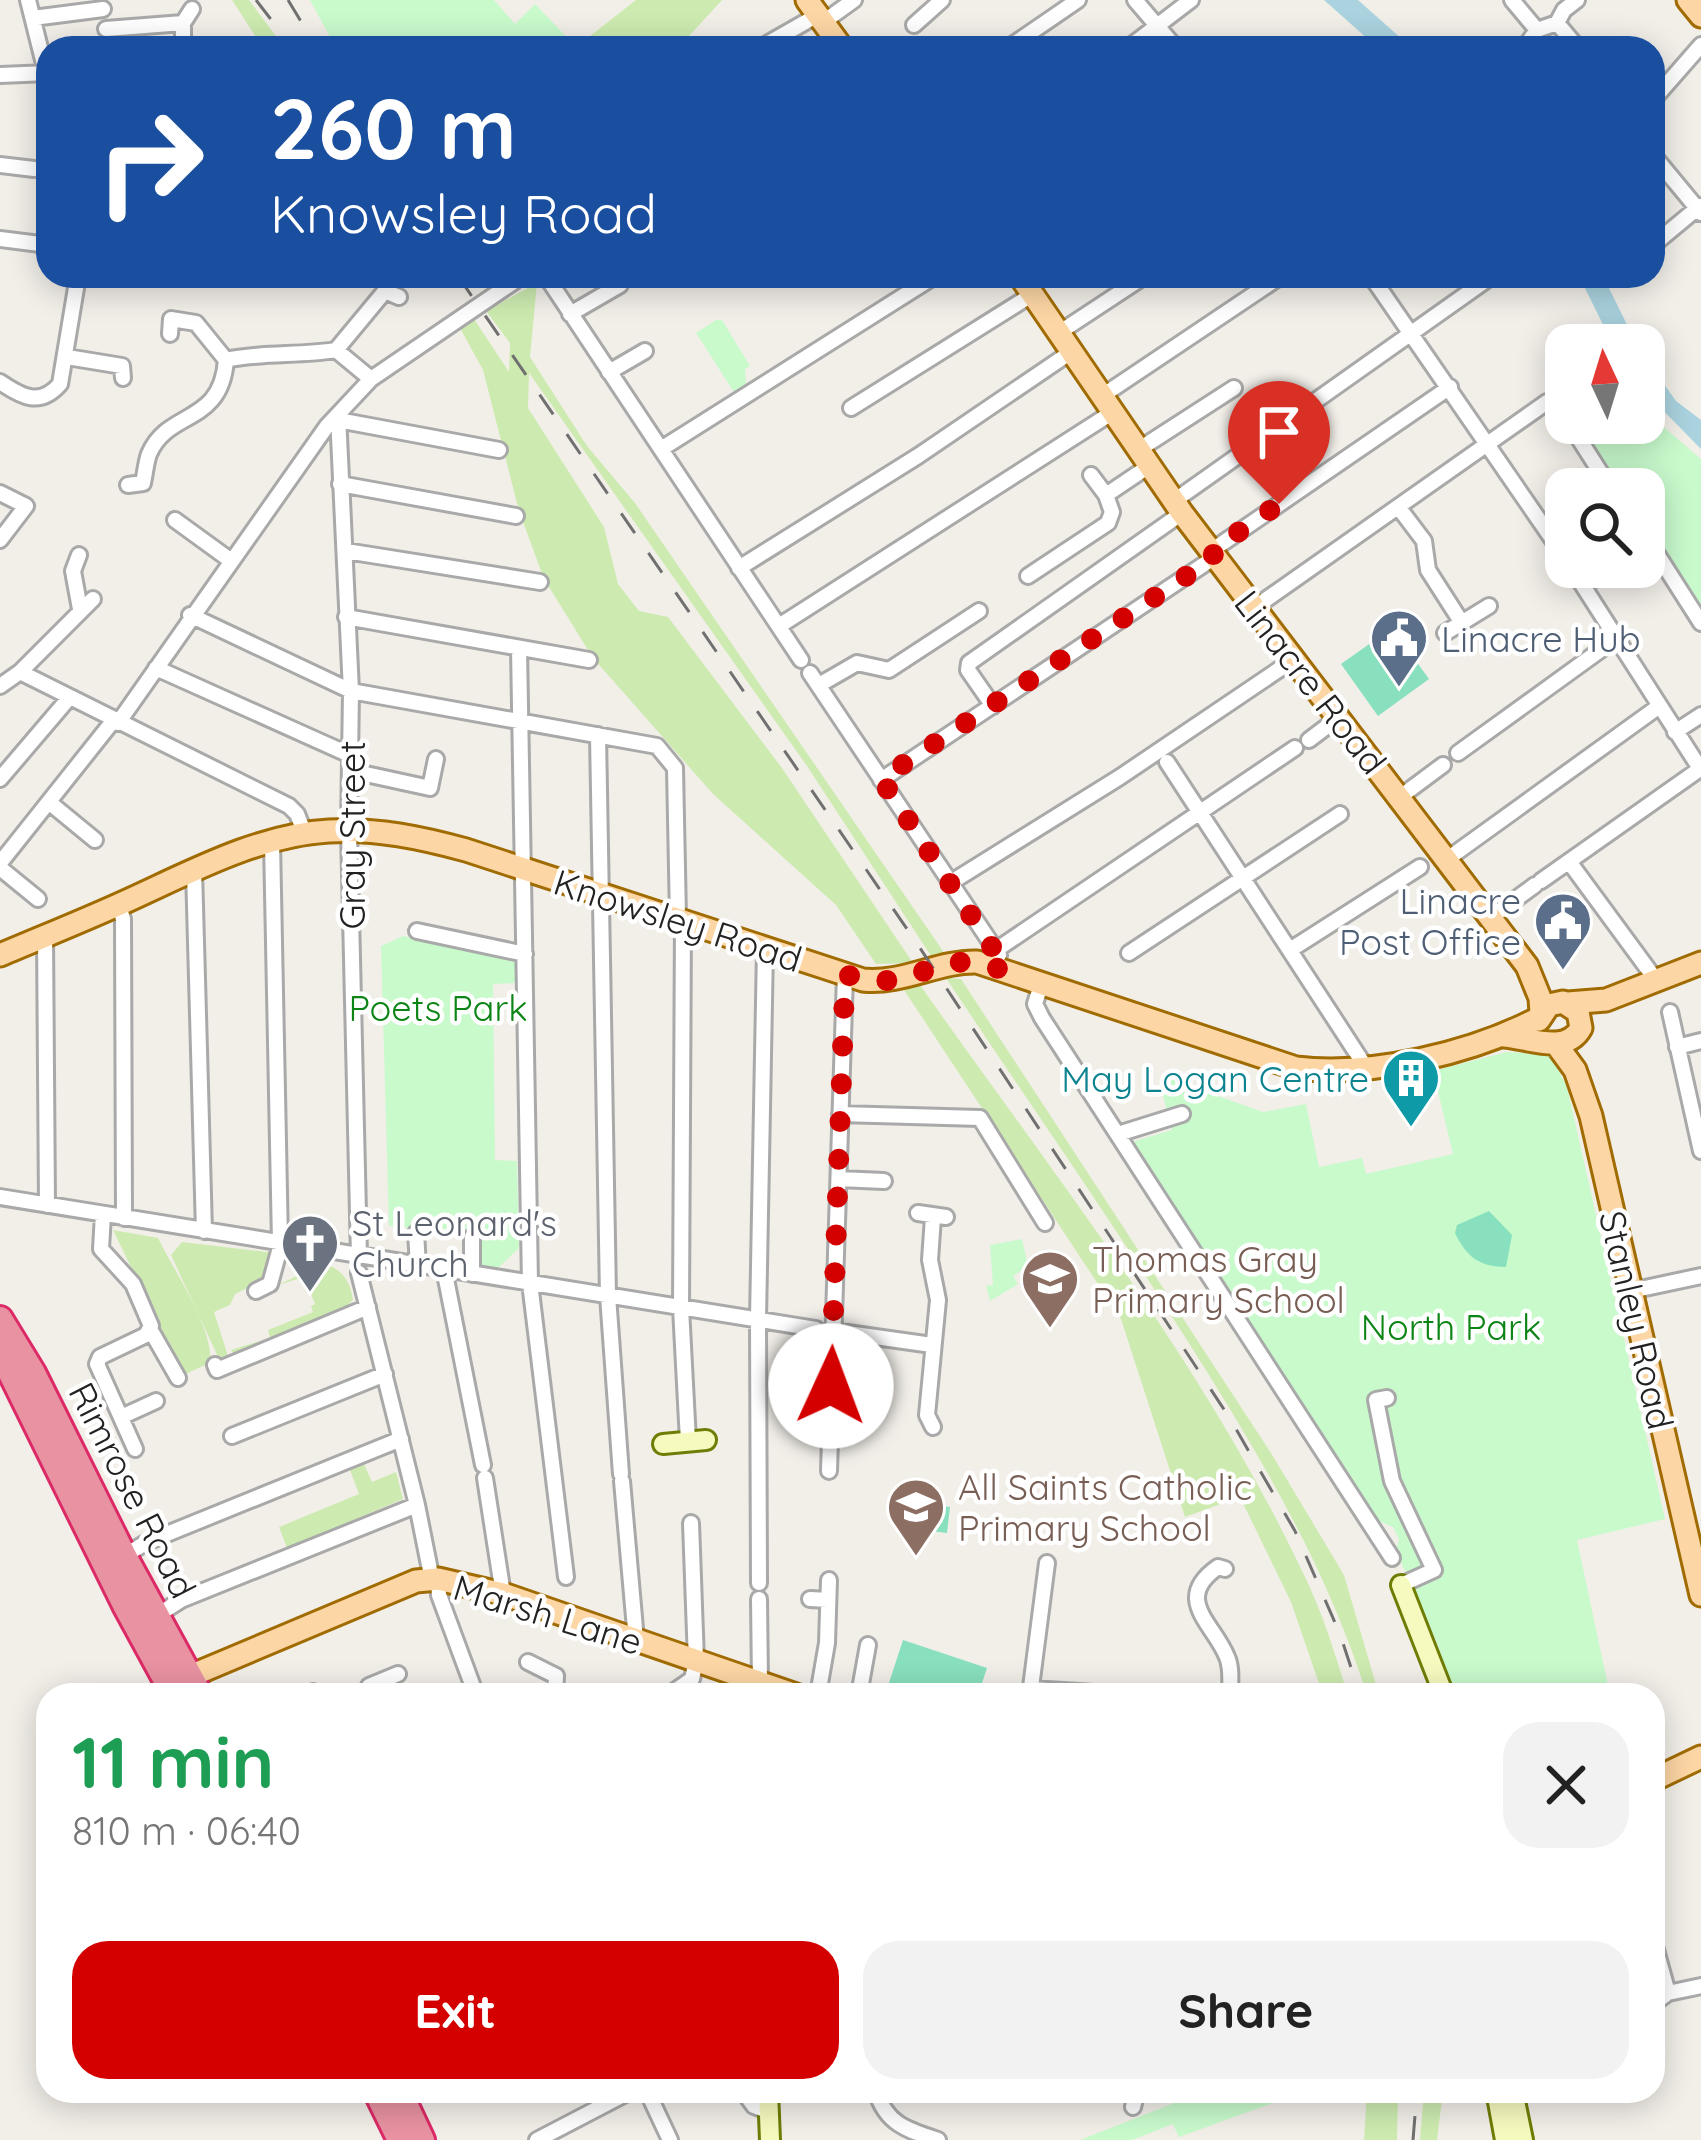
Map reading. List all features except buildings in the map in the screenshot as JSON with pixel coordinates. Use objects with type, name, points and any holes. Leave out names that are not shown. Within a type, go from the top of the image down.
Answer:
[{"type":"highway","name":"Rimrose Road","points":[[0,1319],[17,1381],[124,1605],[179,1683]]},
{"type":"highway","name":"Rimrose Road","points":[[0,1351],[124,1556],[156,1616],[181,1683]]},
{"type":"highway","points":[[382,2103],[400,2140]]},
{"type":"highway","points":[[405,2103],[422,2140]]},
{"type":"main road","points":[[1688,0],[1701,16]]},
{"type":"main road","name":"Linacre Road","points":[[1032,288],[1178,507],[1527,966],[1538,992],[1540,1016]]},
{"type":"main road","name":"Knowsley Road","points":[[0,955],[194,870],[272,842],[349,831],[424,839],[845,975],[885,981],[961,962],[1001,960],[1042,981],[1275,1064],[1322,1071],[1367,1069],[1503,1036],[1540,1016]]},
{"type":"main road","points":[[1606,1000],[1572,1041],[1552,1042],[1539,1029],[1540,1016],[1552,1003],[1606,1000],[1701,963]]},
{"type":"main road","name":"Linacre Road","points":[[1527,966],[1566,1003]]},
{"type":"main road","points":[[1566,1003],[1578,1012],[1580,1030]]},
{"type":"main road","name":"Stanley Road","points":[[1580,1030],[1593,1092],[1591,1116]]},
{"type":"main road","name":"Knowsley Road","points":[[1503,1036],[1552,1042]]},
{"type":"main road","name":"Stanley Road","points":[[1552,1042],[1575,1070],[1591,1116],[1630,1292],[1693,1527],[1701,1594]]},
{"type":"main road","name":"Marsh Lane","points":[[194,1683],[397,1588],[435,1580],[503,1594],[748,1683]]},
{"type":"main road","points":[[1665,1758],[1701,1742]]},
{"type":"main road","points":[[1665,1774],[1701,1757]]},
{"type":"street","points":[[28,0],[38,36]]},
{"type":"street","points":[[914,25],[942,0]]},
{"type":"street","points":[[1026,36],[1078,0]]},
{"type":"street","points":[[1135,0],[1166,36]]},
{"type":"street","points":[[1145,36],[1191,0]]},
{"type":"street","points":[[1512,0],[1537,30]]},
{"type":"street","points":[[1533,36],[1557,23],[1577,0]]},
{"type":"street","points":[[779,36],[815,13],[847,2]]},
{"type":"street","points":[[33,17],[103,4],[106,36]]},
{"type":"street","points":[[183,36],[183,23],[192,9]]},
{"type":"street","points":[[106,29],[183,23]]},
{"type":"street","points":[[1557,23],[1568,36]]},
{"type":"street","points":[[1665,86],[1701,45]]},
{"type":"street","points":[[0,75],[36,73]]},
{"type":"street","points":[[0,165],[34,169]]},
{"type":"street","points":[[1665,168],[1700,209],[1665,236]]},
{"type":"street","points":[[0,238],[36,243]]},
{"type":"street","points":[[0,382],[39,400],[49,397],[60,384],[76,288]]},
{"type":"street","points":[[35,891],[0,865],[156,668],[338,417],[371,379],[505,288]]},
{"type":"street","points":[[554,288],[1001,960],[1338,718]]},
{"type":"street","points":[[570,314],[615,288]]},
{"type":"street","points":[[661,449],[916,288]]},
{"type":"street","points":[[851,408],[1020,288]]},
{"type":"street","points":[[739,568],[918,456],[1131,288]]},
{"type":"street","points":[[779,626],[1107,404],[1265,288]]},
{"type":"street","points":[[1380,288],[1545,528]]},
{"type":"street","points":[[993,706],[968,670],[970,663],[1475,288]]},
{"type":"street","points":[[226,360],[336,350],[386,291],[399,297]]},
{"type":"street","points":[[128,485],[142,483],[150,450],[174,427],[208,406],[224,382],[226,360],[196,322],[171,319],[170,334]]},
{"type":"street","points":[[336,350],[371,379]]},
{"type":"street","points":[[609,372],[645,351]]},
{"type":"street","points":[[67,357],[122,366],[123,378]]},
{"type":"street","points":[[881,779],[1450,387]]},
{"type":"street","points":[[1106,495],[1144,458],[1234,388]]},
{"type":"street","points":[[1253,608],[1545,403]]},
{"type":"street","points":[[338,417],[499,450]]},
{"type":"street","name":"Gray Street","points":[[338,417],[351,691],[349,831],[359,1256]]},
{"type":"street","points":[[1028,556],[1033,573],[1108,523],[1112,512],[1106,495],[1091,475]]},
{"type":"street","points":[[340,484],[516,516]]},
{"type":"street","points":[[0,493],[26,506],[0,540]]},
{"type":"street","points":[[1399,508],[1424,541],[1428,570],[1462,622]]},
{"type":"street","points":[[175,520],[230,560]]},
{"type":"street","points":[[346,551],[540,582]]},
{"type":"street","points":[[80,555],[73,572],[80,609]]},
{"type":"street","points":[[1665,567],[1701,623]]},
{"type":"street","points":[[1490,918],[1701,769],[1585,588]]},
{"type":"street","points":[[0,686],[93,599]]},
{"type":"street","points":[[1444,633],[1489,606]]},
{"type":"street","points":[[810,672],[856,663],[890,670],[967,612]]},
{"type":"street","points":[[190,615],[351,691],[657,746],[674,767],[680,920],[681,1308],[697,1441],[663,1444]]},
{"type":"street","points":[[346,617],[589,660]]},
{"type":"street","points":[[1458,753],[1617,638]]},
{"type":"street","points":[[519,648],[530,1283],[569,1537],[566,1577]]},
{"type":"street","points":[[950,884],[1293,660]]},
{"type":"street","points":[[156,668],[350,754]]},
{"type":"street","points":[[20,672],[289,806],[305,834]]},
{"type":"street","points":[[0,779],[69,698]]},
{"type":"street","points":[[1447,860],[1658,707]]},
{"type":"street","points":[[1675,732],[1701,715]]},
{"type":"street","points":[[598,735],[608,1296],[635,1640]]},
{"type":"street","points":[[352,772],[430,788],[436,759]]},
{"type":"street","points":[[1167,762],[1367,1069]]},
{"type":"street","points":[[1400,796],[1443,765]]},
{"type":"street","points":[[50,803],[89,830]]},
{"type":"street","points":[[1130,953],[1340,814]]},
{"type":"street","points":[[256,1291],[270,1284],[280,1244],[272,842]]},
{"type":"street","points":[[1570,863],[1655,980]]},
{"type":"street","points":[[1291,950],[1420,866]]},
{"type":"street","points":[[194,870],[204,1231]]},
{"type":"street","points":[[119,904],[123,919],[124,1218]]},
{"type":"street","points":[[417,932],[524,954]]},
{"type":"street","points":[[45,936],[47,1205]]},
{"type":"street","points":[[753,1683],[759,1591],[765,950]]},
{"type":"street","points":[[829,1471],[845,975]]},
{"type":"street","points":[[1042,981],[1036,1004],[1042,1018],[1392,1558]]},
{"type":"street","points":[[1670,1012],[1701,1151]]},
{"type":"street","points":[[1677,1047],[1701,1041]]},
{"type":"street","points":[[840,1114],[980,1118],[1045,1223]]},
{"type":"street","points":[[1118,1134],[1182,1114]]},
{"type":"street","points":[[839,1179],[884,1181]]},
{"type":"street","points":[[0,1197],[816,1328]]},
{"type":"street","points":[[103,1214],[100,1249],[133,1284],[178,1378]]},
{"type":"street","points":[[932,1216],[930,1260],[938,1300],[927,1415],[933,1427]]},
{"type":"street","points":[[416,1232],[418,1265]]},
{"type":"street","points":[[472,1237],[472,1274]]},
{"type":"street","points":[[444,1269],[503,1594]]},
{"type":"street","points":[[359,1273],[439,1595],[472,1683]]},
{"type":"street","points":[[1630,1292],[1701,1276]]},
{"type":"street","points":[[214,1365],[217,1370],[368,1307]]},
{"type":"street","points":[[135,1449],[98,1360],[151,1329]]},
{"type":"street","points":[[833,1331],[932,1345]]},
{"type":"street","points":[[232,1436],[385,1374]]},
{"type":"street","points":[[813,1386],[831,1386]]},
{"type":"street","points":[[1387,1398],[1376,1400],[1392,1481],[1433,1570],[1401,1585],[1439,1683]]},
{"type":"street","points":[[121,1417],[156,1401]]},
{"type":"street","points":[[124,1556],[401,1439]]},
{"type":"street","points":[[156,1616],[182,1600],[417,1505]]},
{"type":"street","points":[[686,1683],[692,1679],[696,1661],[691,1523]]},
{"type":"street","points":[[1032,1683],[1047,1563]]},
{"type":"street","points":[[1225,1568],[1208,1574],[1199,1587],[1197,1604],[1229,1662],[1230,1683]]},
{"type":"street","points":[[820,1683],[829,1580]]},
{"type":"street","points":[[809,1599],[828,1600]]},
{"type":"street","points":[[861,1683],[868,1645]]},
{"type":"street","points":[[528,1662],[556,1676],[556,1683]]},
{"type":"street","points":[[376,1683],[398,1674]]},
{"type":"street","points":[[1665,1982],[1668,1993]]},
{"type":"street","points":[[1665,1995],[1701,1986]]},
{"type":"street","points":[[537,2140],[608,2103]]},
{"type":"street","points":[[653,2103],[670,2140]]},
{"type":"street","points":[[763,2137],[767,2103]]},
{"type":"street","points":[[880,2103],[895,2124],[938,2140]]},
{"type":"street","points":[[1133,2107],[1134,2103]]},
{"type":"street","points":[[1498,2103],[1505,2140]]},
{"type":"street","points":[[1515,2103],[1523,2140]]},
{"type":"green space","points":[[232,0],[249,0],[276,36],[255,36]]},
{"type":"green space","points":[[310,0],[494,0],[515,24],[535,4],[566,36],[330,36]]},
{"type":"green space","points":[[636,0],[722,0],[689,36],[590,36]]},
{"type":"green space","points":[[537,288],[530,357],[587,446],[635,503],[945,954],[933,959],[807,766],[529,373],[528,408],[604,527],[618,584],[639,611],[668,617],[782,768],[913,963],[876,964],[836,905],[713,794],[593,658],[544,579],[519,511],[483,370],[460,328],[474,319],[509,372],[510,343],[486,311]]},
{"type":"green space","points":[[722,320],[750,366],[745,369],[746,384],[734,392],[696,333]]},
{"type":"green space","points":[[1665,428],[1701,459],[1701,608],[1665,549],[1665,468],[1609,468],[1593,444],[1665,444]]},
{"type":"green space","points":[[1392,628],[1429,679],[1378,716],[1341,664]]},
{"type":"green space","name":"Poets Park","points":[[403,936],[515,961],[515,983],[493,984],[495,1160],[517,1161],[519,1248],[498,1268],[478,1264],[477,1234],[389,1226],[381,946]]},
{"type":"green space","points":[[946,978],[961,979],[1271,1453],[1344,1575],[1376,1683],[1363,1683],[1332,1600],[1288,1510],[1126,1247]]},
{"type":"green space","points":[[920,985],[1174,1346],[1265,1497],[1311,1589],[1344,1683],[1319,1683],[1291,1602],[1240,1497],[1185,1517],[1121,1319],[904,990]]},
{"type":"green space","name":"North Park","points":[[1507,1052],[1551,1055],[1567,1087],[1665,1519],[1577,1540],[1607,1683],[1449,1683],[1438,1645],[1396,1551],[1399,1539],[1393,1527],[1379,1521],[1132,1142],[1172,1130],[1159,1081],[1173,1080],[1263,1112],[1306,1104],[1319,1167],[1362,1158],[1366,1174],[1453,1154],[1433,1071]]},
{"type":"green space","points":[[1489,1211],[1512,1235],[1506,1267],[1474,1259],[1455,1233],[1457,1225]]},
{"type":"green space","points":[[113,1230],[158,1238],[200,1318],[210,1363],[183,1375]]},
{"type":"green space","points":[[1022,1239],[1028,1266],[1013,1276],[1018,1284],[990,1301],[986,1286],[993,1285],[990,1245]]},
{"type":"green space","points":[[182,1242],[275,1253],[270,1277],[235,1294],[230,1305],[214,1312],[228,1356],[219,1359],[171,1255]]},
{"type":"green space","points":[[284,1255],[338,1270],[353,1300],[343,1310],[234,1355],[231,1350],[270,1338],[268,1330],[313,1312],[315,1304],[304,1277],[278,1285],[297,1276],[292,1262],[282,1262]]},
{"type":"green space","points":[[364,1464],[372,1482],[396,1472],[403,1499],[287,1548],[279,1527],[359,1494],[350,1470]]},
{"type":"green space","points":[[900,1501],[950,1507],[947,1533],[897,1527]]},
{"type":"green space","points":[[903,1640],[987,1668],[982,1683],[889,1683]]},
{"type":"green space","points":[[1174,2103],[1273,2103],[1179,2137],[1173,2124],[1132,2140],[1080,2140]]},
{"type":"green space","points":[[1366,2103],[1398,2103],[1397,2140],[1364,2140]]},
{"type":"green space","points":[[1423,2103],[1442,2103],[1437,2140],[1420,2140]]},
{"type":"water","points":[[1324,0],[1358,0],[1398,36],[1364,36]]},
{"type":"water","points":[[1585,288],[1609,288],[1627,324],[1603,324]]},
{"type":"water","points":[[1665,386],[1701,420],[1701,449],[1665,412]]},
{"type":"railway","points":[[256,0],[284,36]]},
{"type":"railway","points":[[288,0],[310,36]]},
{"type":"railway","points":[[466,288],[916,942],[1229,1417],[1295,1531],[1356,1683]]},
{"type":"railway","points":[[1413,2140],[1416,2103]]},
{"type":"place","name":"Linacre Hub","points":[[1399,689]]},
{"type":"place","name":"Linacre Post Office","points":[[1563,972]]},
{"type":"place","name":"May Logan Centre","points":[[1411,1129]]},
{"type":"place","name":"St Leonard's Church","points":[[310,1294]]},
{"type":"place","name":"Thomas Gray Primary School","points":[[1050,1330]]},
{"type":"place","name":"All Saints Catholic Primary School","points":[[916,1558]]},
{"type":"route","points":[[831,1386],[845,975],[885,981],[961,962],[1007,970],[881,779],[1215,557],[1211,551],[1279,504]]}]
